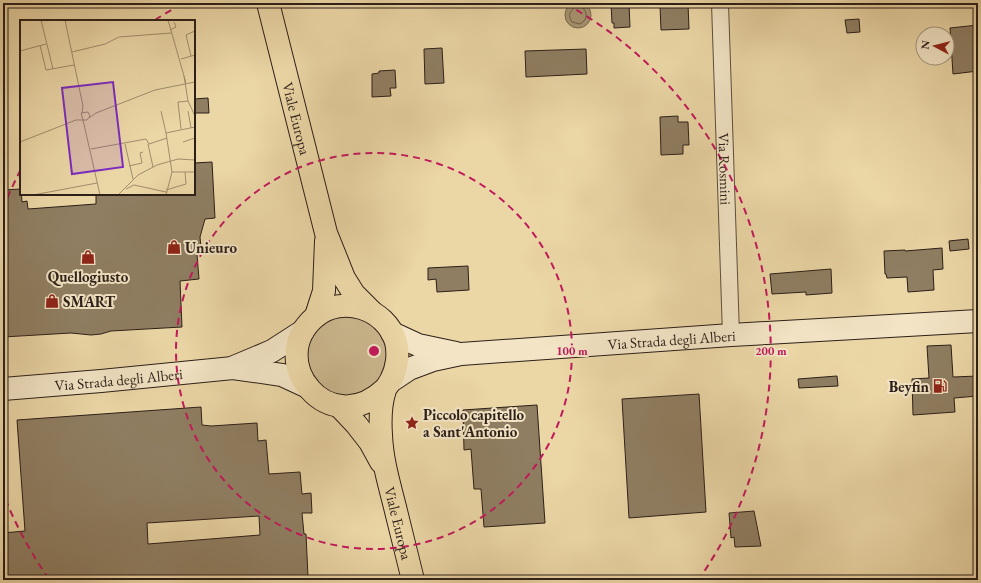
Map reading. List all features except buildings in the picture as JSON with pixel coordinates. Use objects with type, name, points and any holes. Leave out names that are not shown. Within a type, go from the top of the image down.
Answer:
[{"type":"main road","name":"Viale Europa","points":[[268,3],[326,234],[344,278],[354,294],[387,325],[396,342],[397,362],[395,372],[388,385],[381,405],[381,436],[385,468],[413,580]]},
{"type":"main road","name":"Viale Europa","points":[[326,234],[324,291],[310,324],[299,340],[297,350],[297,360],[302,378],[314,394],[322,400],[339,406],[351,406],[370,401],[378,396],[388,385]]},
{"type":"main road","name":"Viale Europa","points":[[310,324],[324,311],[334,307],[353,306],[372,312]]},
{"type":"main road","name":"Via Strada degli Alberi","points":[[388,385],[409,369],[433,360],[461,354],[731,335],[978,321]]},
{"type":"main road","name":"Via Strada degli Alberi","points":[[233,368],[272,351],[310,324]]},
{"type":"main road","name":"Via Strada degli Alberi","points":[[392,333],[418,345],[461,354]]},
{"type":"main road","name":"Via Strada degli Alberi","points":[[3,389],[233,368],[282,374],[308,387]]},
{"type":"main road","name":"Viale Europa","points":[[339,406],[365,436],[385,468]]},
{"type":"street","name":"Via Rosmini","points":[[720,3],[731,335]]},
{"type":"shaded area","points":[[334,316],[361,317],[376,327],[386,343],[388,362],[385,371],[375,386],[350,398],[323,391],[305,360],[312,333]]},
{"type":"water","points":[[578,2],[587,6],[591,15],[587,24],[578,28],[569,24],[565,15],[569,6]]},
{"type":"place","name":"Unieuro","points":[[174,247]]},
{"type":"place","name":"Quellogiusto","points":[[88,257]]},
{"type":"place","name":"SMART","points":[[52,301]]},
{"type":"place","name":"Beyfin","points":[[940,386]]},
{"type":"place","name":"Piccolo capitello a Sant'Antonio","points":[[412,423]]}]
